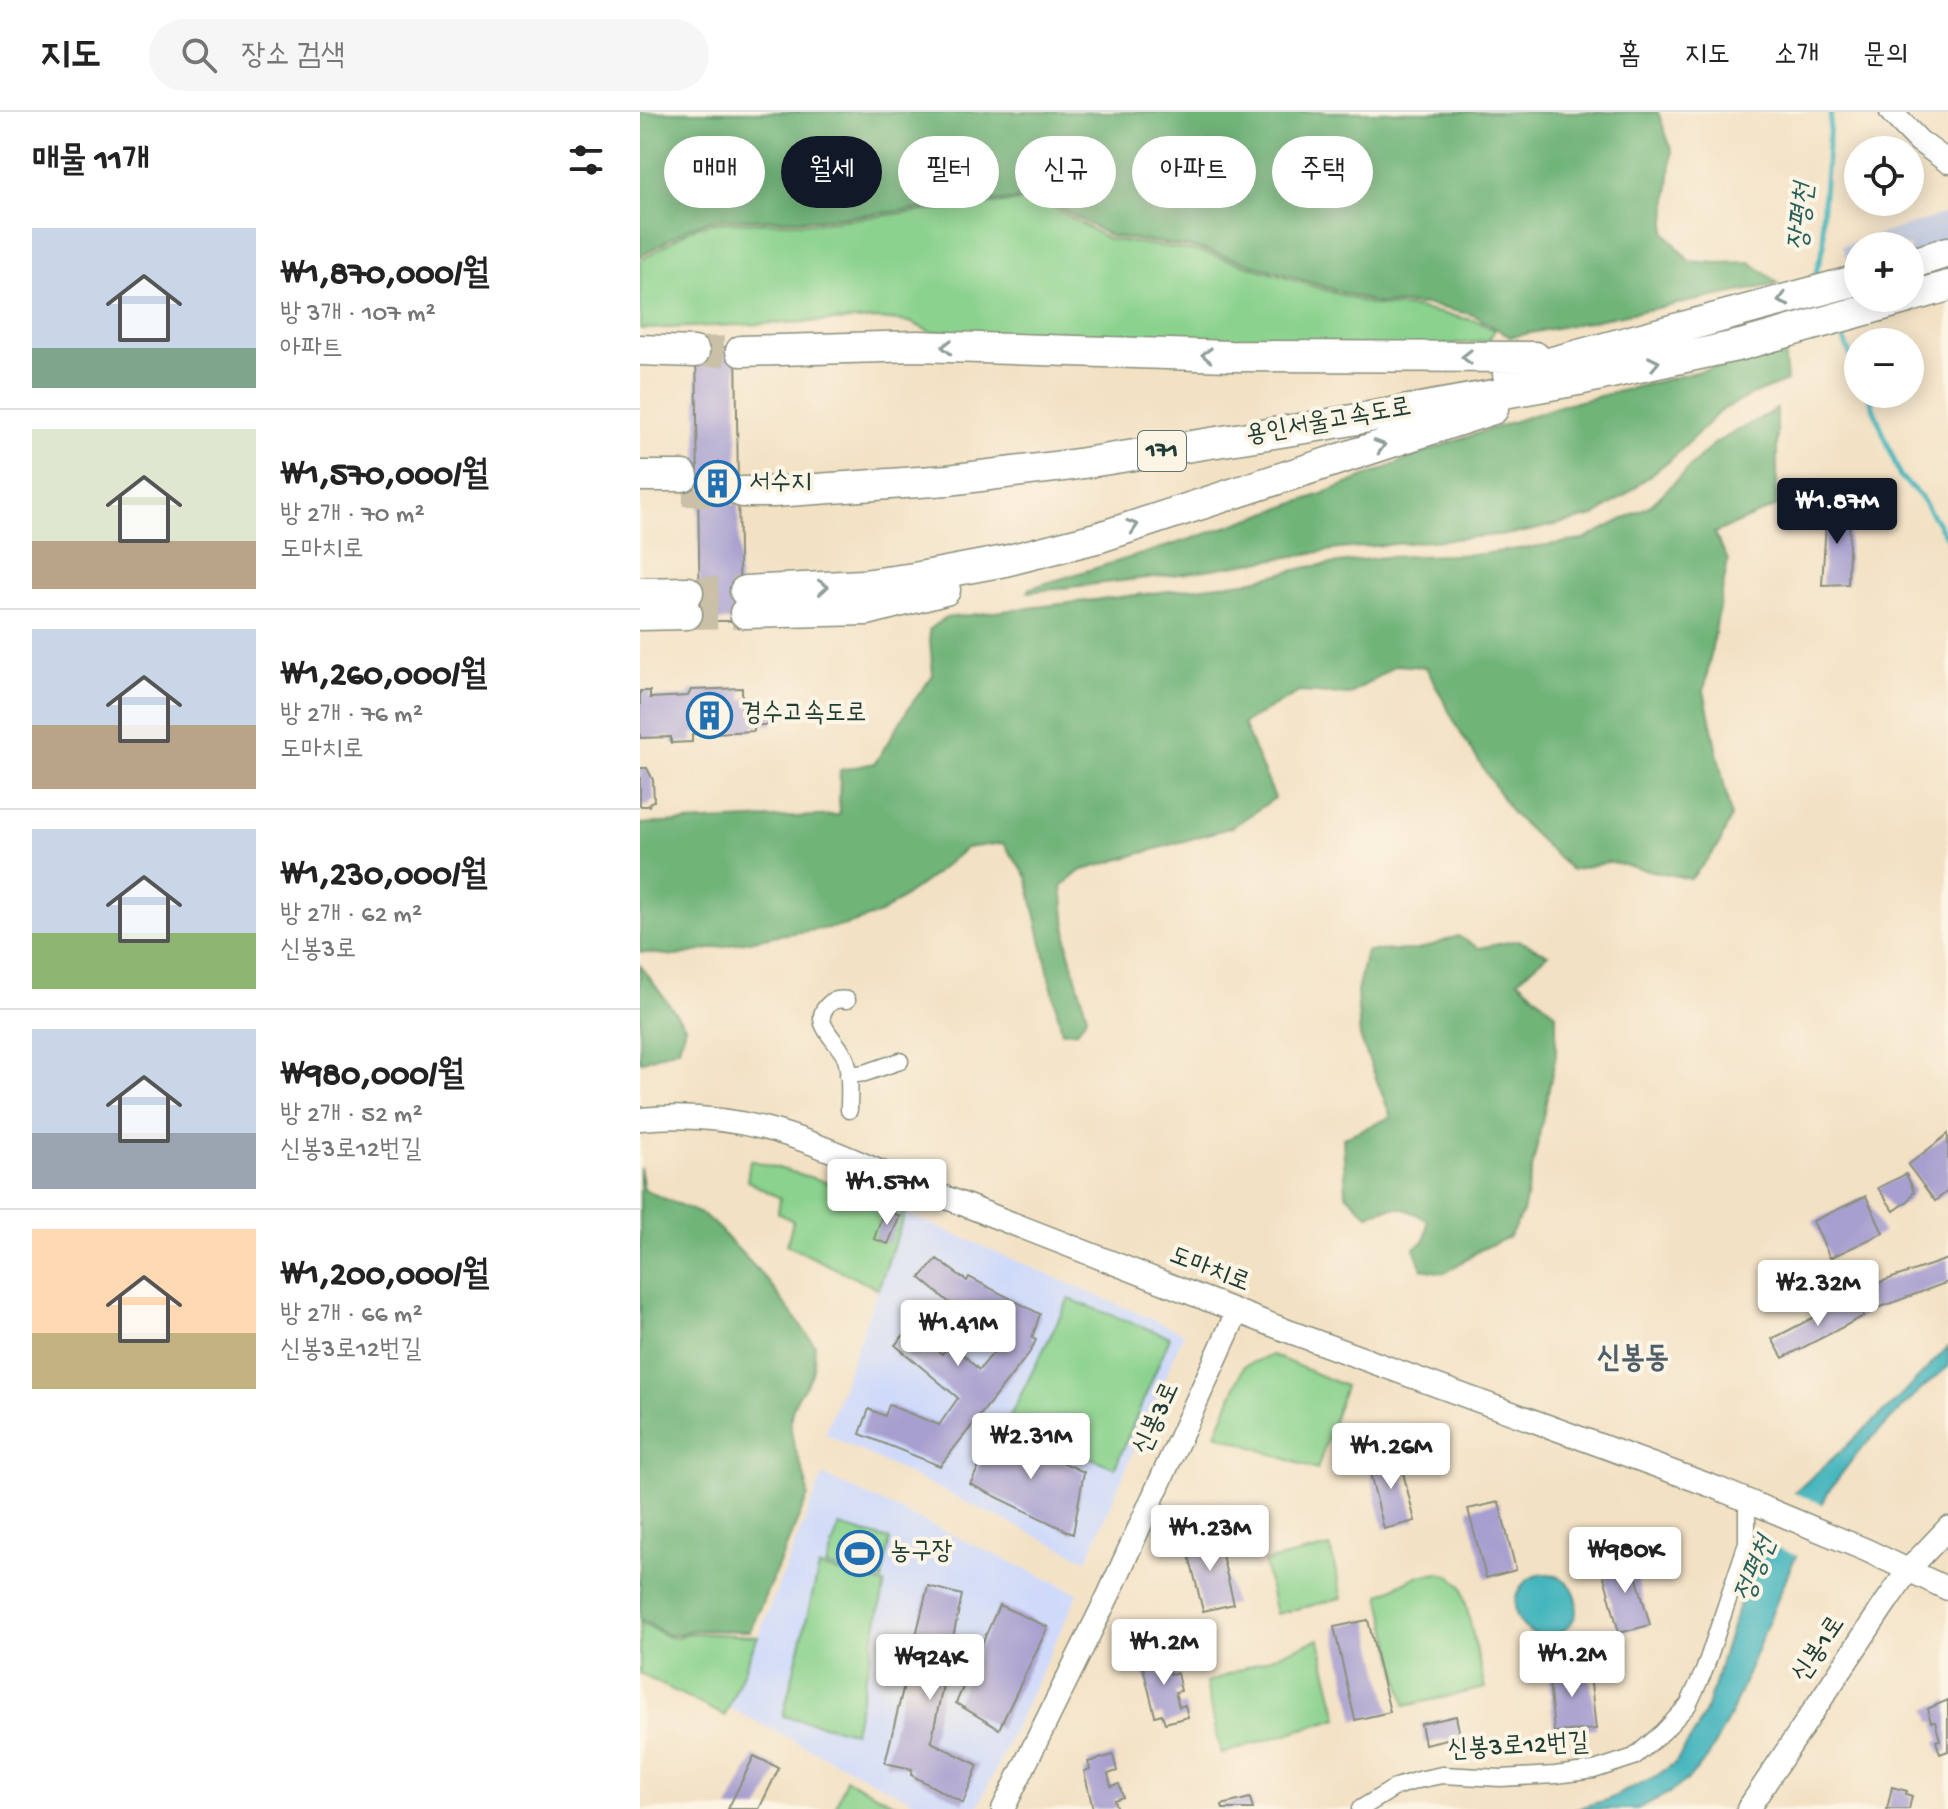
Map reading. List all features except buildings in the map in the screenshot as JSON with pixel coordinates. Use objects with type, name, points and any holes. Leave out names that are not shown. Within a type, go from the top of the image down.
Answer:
[{"type":"highway","points":[[1924,260],[1948,252]]},
{"type":"highway","name":"용인서울고속도로","points":[[1576,369],[1844,284]]},
{"type":"highway","name":"용인서울고속도로","points":[[1924,293],[1948,286]]},
{"type":"highway","name":"용인서울고속도로","points":[[742,484],[797,476],[1034,456],[1249,426],[1416,395],[1741,345],[1859,312]]},
{"type":"highway","points":[[741,351],[917,346],[1576,369]]},
{"type":"highway","points":[[640,350],[694,352]]},
{"type":"highway","points":[[745,602],[914,578],[1079,543],[1576,369]]},
{"type":"highway","points":[[640,476],[683,484],[640,491]]},
{"type":"highway","points":[[640,593],[687,603],[640,615]]},
{"type":"main road","points":[[1891,112],[1919,141],[1948,162]]},
{"type":"main road","name":"도마치로","points":[[640,1119],[675,1115],[711,1117],[777,1131],[1237,1312],[1542,1422],[1750,1502],[1909,1569]]},
{"type":"main road","name":"신봉3로","points":[[1003,1809],[1109,1594],[1237,1312]]},
{"type":"main road","name":"신봉1로","points":[[1748,1809],[1909,1569],[1948,1528]]},
{"type":"main road","points":[[1909,1569],[1948,1589]]},
{"type":"street","points":[[847,1000],[833,1001],[826,1006],[822,1021],[824,1029],[838,1044],[845,1058],[849,1110]]},
{"type":"street","points":[[848,1075],[865,1073],[900,1061]]},
{"type":"street","name":"신봉3로12번길","points":[[1360,1809],[1396,1787],[1442,1775],[1501,1778],[1555,1775],[1594,1770],[1634,1757],[1688,1705],[1704,1671],[1747,1543],[1750,1502]]},
{"type":"shaded area","points":[[1948,213],[1948,284],[1924,292],[1924,232],[1887,232]]},
{"type":"shaded area","points":[[905,1213],[1184,1333],[1087,1560],[825,1434]]},
{"type":"shaded area","points":[[823,1475],[1078,1593],[977,1809],[929,1809],[729,1708]]},
{"type":"green space","points":[[640,112],[1658,112],[1672,151],[1665,232],[1689,261],[1750,262],[1779,284],[1510,337],[1474,315],[1428,305],[1376,303],[1202,249],[1110,236],[1060,208],[1116,208],[1116,136],[1015,136],[1015,200],[999,201],[999,136],[898,136],[898,208],[932,208],[814,220],[715,219],[690,227],[640,257]]},
{"type":"green space","points":[[1015,202],[1015,208],[1055,208],[1108,239],[1203,252],[1373,305],[1416,308],[1477,321],[1495,330],[1488,341],[1369,351],[931,332],[910,322],[879,319],[640,329],[640,261],[691,229],[716,222],[813,223],[955,208],[999,208],[999,203]]},
{"type":"green space","points":[[1784,350],[1787,381],[1720,411],[1676,455],[1594,516],[1520,533],[1339,549],[1180,574],[1028,592],[1030,588],[1191,539],[1322,494],[1446,444],[1560,406]]},
{"type":"green space","points":[[1777,409],[1777,506],[1714,533],[1728,560],[1704,691],[1731,817],[1719,845],[1691,879],[1609,862],[1571,870],[1512,813],[1460,732],[1426,667],[1396,665],[1349,695],[1299,692],[1243,724],[1275,798],[1232,827],[1080,871],[1062,886],[1068,949],[1087,1016],[1077,1031],[1062,1032],[1027,877],[1003,843],[966,848],[880,914],[843,926],[778,935],[676,956],[640,952],[640,824],[839,815],[840,770],[875,763],[933,675],[929,630],[945,618],[1245,582],[1308,567],[1385,557],[1482,554],[1583,540],[1651,505],[1715,443]]},
{"type":"green space","points":[[1458,936],[1479,948],[1518,940],[1548,954],[1518,980],[1556,1014],[1556,1055],[1523,1212],[1509,1237],[1482,1249],[1445,1273],[1422,1269],[1414,1248],[1425,1241],[1428,1221],[1399,1208],[1368,1215],[1346,1194],[1343,1138],[1391,1117],[1360,1037],[1357,992],[1366,951],[1418,950]]},
{"type":"green space","points":[[640,965],[685,1026],[679,1048],[640,1062]]},
{"type":"green space","points":[[750,1160],[820,1180],[905,1213],[878,1289],[787,1245],[793,1221],[778,1213],[780,1198],[747,1181]]},
{"type":"green space","points":[[640,1167],[644,1190],[704,1215],[767,1280],[815,1345],[812,1372],[791,1416],[792,1438],[808,1496],[750,1631],[691,1630],[668,1635],[640,1619]]},
{"type":"green space","points":[[1069,1299],[1170,1337],[1115,1468],[1007,1422]]},
{"type":"green space","points":[[1272,1355],[1345,1386],[1317,1470],[1216,1434],[1244,1366]]},
{"type":"green space","name":"농구장","points":[[839,1526],[890,1540],[882,1580],[826,1566]]},
{"type":"green space","points":[[1330,1547],[1342,1598],[1276,1614],[1264,1562]]},
{"type":"green space","points":[[819,1567],[885,1584],[854,1732],[783,1716]]},
{"type":"green space","points":[[1439,1573],[1451,1576],[1462,1587],[1485,1688],[1405,1706],[1380,1595],[1417,1576]]},
{"type":"green space","points":[[640,1622],[668,1637],[677,1638],[689,1633],[758,1636],[725,1716],[640,1674]]},
{"type":"green space","points":[[1319,1639],[1338,1718],[1221,1754],[1206,1683]]},
{"type":"green space","points":[[846,1779],[905,1809],[835,1809]]},
{"type":"water","name":"정평천","points":[[1948,1347],[1948,1366],[1858,1452],[1828,1492],[1791,1566],[1731,1714],[1707,1759],[1671,1792],[1637,1809],[1574,1809],[1607,1800],[1675,1763],[1707,1707],[1753,1559],[1782,1504],[1896,1401]]},
{"type":"water","points":[[1546,1574],[1558,1576],[1568,1583],[1575,1593],[1575,1617],[1568,1627],[1558,1634],[1546,1636],[1534,1634],[1524,1627],[1517,1617],[1515,1605],[1517,1593],[1524,1583],[1534,1576]]},
{"type":"pier","points":[[1789,1491],[1825,1505],[1800,1557],[1758,1540],[1779,1501]]},
{"type":"waterway","name":"장평천","points":[[1820,281],[1816,272],[1824,245],[1822,218],[1831,112]]},
{"type":"waterway","name":"정평천","points":[[1839,327],[1844,340]]},
{"type":"waterway","name":"정평천","points":[[1873,408],[1900,476],[1920,496],[1948,540]]},
{"type":"tunnel","points":[[694,352],[741,351]]},
{"type":"tunnel","points":[[683,491],[742,492]]},
{"type":"tunnel","points":[[688,592],[745,591]]},
{"type":"tunnel","points":[[687,614],[745,613]]},
{"type":"place","name":"서수지","points":[[718,484]]},
{"type":"place","name":"경수고속도로","points":[[710,715]]},
{"type":"place","name":"농구장","points":[[859,1553]]},
{"type":"district","name":"신봉동","points":[[1633,1360]]}]
